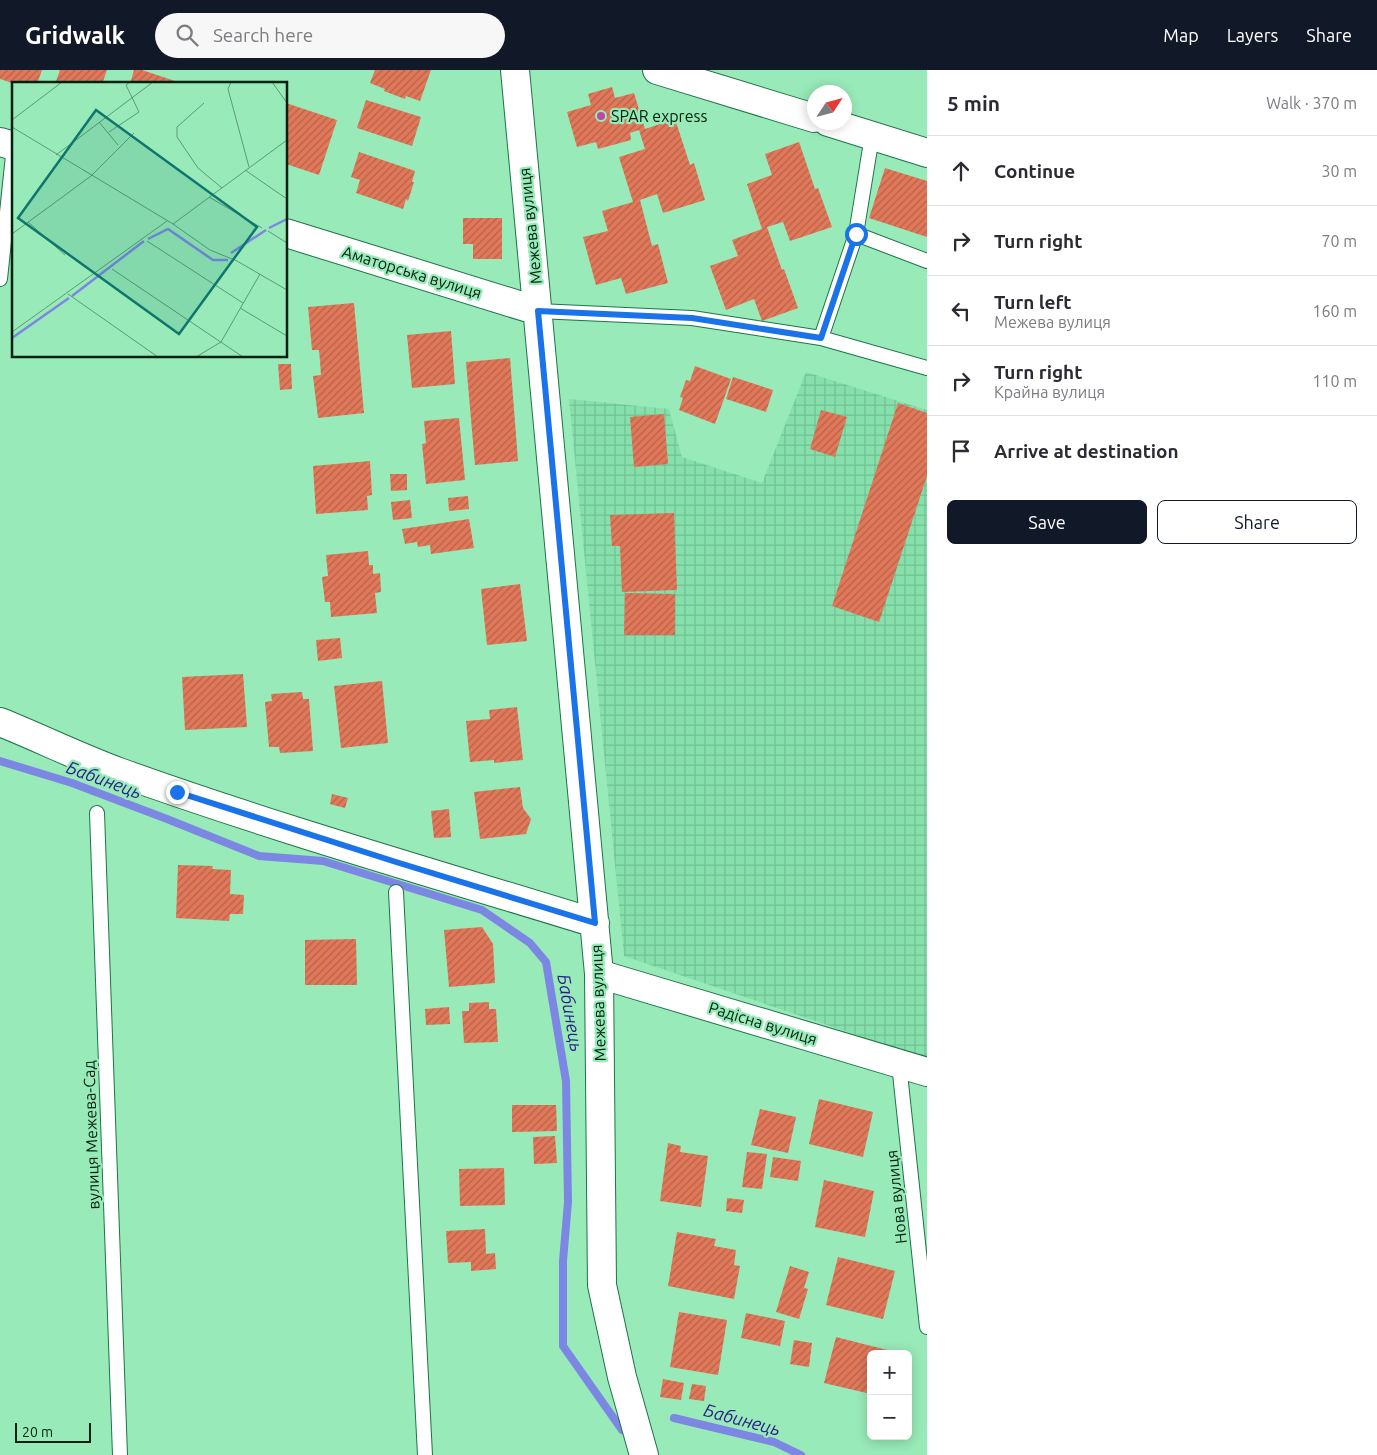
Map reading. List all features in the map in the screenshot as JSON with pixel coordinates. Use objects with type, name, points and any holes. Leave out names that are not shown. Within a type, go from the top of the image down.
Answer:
[{"type":"street","name":"Межева вулиця","points":[[514,70],[599,974],[602,1285],[622,1377],[644,1455]]},
{"type":"street","points":[[657,70],[807,116]]},
{"type":"street","points":[[852,130],[927,153]]},
{"type":"street","name":"Аматорська вулиця","points":[[288,234],[538,311]]},
{"type":"street","points":[[0,722],[112,769],[204,802],[595,923]]},
{"type":"street","name":"Радісна вулиця","points":[[599,974],[927,1072]]},
{"type":"lane","points":[[821,338],[856,234],[872,136]]},
{"type":"lane","points":[[0,279],[12,165]]},
{"type":"lane","points":[[856,234],[927,261]]},
{"type":"lane","points":[[538,311],[692,318],[821,338],[927,368]]},
{"type":"lane","name":"вулиця Межева-Сад","points":[[96,813],[120,1455]]},
{"type":"lane","points":[[396,892],[425,1455]]},
{"type":"lane","name":"Нова вулиця","points":[[899,1064],[927,1327]]},
{"type":"shaded area","points":[[806,372],[927,410],[927,1059],[624,956],[569,399],[669,409],[682,457],[762,483]]},
{"type":"building","points":[[0,70],[42,70],[38,82],[12,83],[0,79]]},
{"type":"building","points":[[60,70],[107,70],[103,82],[56,82]]},
{"type":"building","points":[[134,70],[142,70],[178,82],[131,82]]},
{"type":"building","points":[[375,70],[431,70],[420,101],[406,96],[405,99],[370,83]]},
{"type":"building","points":[[612,87],[615,98],[634,93],[645,129],[675,119],[690,165],[694,163],[705,200],[663,213],[657,194],[640,200],[652,246],[658,244],[668,283],[626,294],[621,278],[596,285],[583,237],[608,231],[602,211],[633,202],[619,157],[645,149],[639,130],[630,133],[631,140],[598,149],[596,142],[577,147],[567,112],[591,105],[588,94]]},
{"type":"building","points":[[366,100],[421,117],[412,146],[357,128]]},
{"type":"building","points":[[288,104],[337,120],[319,175],[288,165]]},
{"type":"building","points":[[799,142],[815,189],[818,188],[832,227],[790,241],[783,222],[767,227],[798,308],[762,321],[754,299],[726,310],[710,266],[738,256],[732,240],[762,229],[747,184],[772,175],[765,154]]},
{"type":"building","points":[[359,152],[415,171],[412,182],[414,182],[408,201],[406,199],[403,209],[356,193],[360,180],[351,177]]},
{"type":"building","points":[[885,168],[927,181],[927,237],[869,218]]},
{"type":"building","points":[[463,218],[502,218],[502,259],[473,259],[473,244],[463,244]]},
{"type":"building","points":[[354,303],[364,413],[318,418],[313,376],[321,375],[319,350],[312,350],[308,307]]},
{"type":"building","points":[[451,331],[455,384],[412,388],[407,335]]},
{"type":"building","points":[[510,358],[518,461],[475,465],[466,362]]},
{"type":"building","points":[[278,364],[291,364],[292,389],[280,390]]},
{"type":"building","points":[[695,366],[731,379],[715,424],[679,410],[683,398],[680,397],[686,380],[690,381]]},
{"type":"building","points":[[733,377],[773,390],[766,412],[726,399]]},
{"type":"building","points":[[898,403],[927,413],[927,476],[879,622],[832,606]]},
{"type":"building","points":[[821,410],[847,417],[835,457],[810,449]]},
{"type":"building","points":[[664,414],[668,464],[634,467],[630,417]]},
{"type":"building","points":[[459,418],[465,480],[426,484],[422,444],[426,443],[424,421]]},
{"type":"building","points":[[370,461],[372,495],[367,496],[368,510],[316,514],[313,466]]},
{"type":"building","points":[[390,474],[407,474],[407,490],[391,491]]},
{"type":"building","points":[[468,496],[469,509],[449,511],[448,498]]},
{"type":"building","points":[[410,500],[412,518],[393,520],[391,502]]},
{"type":"building","points":[[674,513],[677,590],[622,592],[620,546],[612,546],[610,515]]},
{"type":"building","points":[[469,519],[474,548],[431,554],[430,545],[418,547],[417,542],[405,544],[402,529]]},
{"type":"building","points":[[368,551],[369,565],[373,565],[373,574],[380,573],[381,592],[375,593],[377,613],[331,617],[330,602],[325,602],[322,577],[328,576],[326,555]]},
{"type":"building","points":[[520,584],[527,641],[487,645],[481,589]]},
{"type":"building","points":[[625,593],[675,594],[675,635],[624,635]]},
{"type":"building","points":[[340,638],[342,658],[318,661],[316,640]]},
{"type":"building","points":[[243,674],[247,727],[185,730],[182,677]]},
{"type":"building","points":[[382,681],[388,743],[341,748],[334,686]]},
{"type":"building","points":[[302,692],[303,699],[309,699],[313,751],[280,753],[279,747],[269,747],[265,702],[272,701],[271,694]]},
{"type":"building","points":[[517,707],[523,760],[494,763],[494,760],[470,762],[466,721],[490,719],[489,710]]},
{"type":"building","points":[[520,787],[523,808],[531,819],[526,834],[480,839],[474,792]]},
{"type":"building","points":[[332,794],[348,798],[345,808],[330,804]]},
{"type":"building","points":[[449,809],[451,837],[434,838],[431,811]]},
{"type":"building","points":[[178,865],[213,866],[212,869],[231,870],[230,894],[244,895],[243,914],[230,914],[229,921],[176,918]]},
{"type":"building","points":[[482,927],[493,944],[495,983],[449,987],[444,930]]},
{"type":"building","points":[[356,939],[357,985],[305,985],[305,940]]},
{"type":"building","points":[[489,1002],[489,1009],[496,1009],[498,1042],[464,1043],[462,1011],[469,1011],[469,1003]]},
{"type":"building","points":[[449,1007],[450,1024],[426,1025],[425,1009]]},
{"type":"building","points":[[819,1099],[873,1112],[863,1157],[809,1144]]},
{"type":"building","points":[[512,1105],[556,1105],[557,1131],[512,1132]]},
{"type":"building","points":[[760,1109],[796,1117],[788,1153],[751,1145]]},
{"type":"building","points":[[555,1136],[557,1163],[534,1164],[533,1137]]},
{"type":"building","points":[[668,1143],[681,1146],[680,1152],[708,1156],[701,1207],[660,1201]]},
{"type":"building","points":[[747,1152],[767,1154],[762,1189],[742,1187]]},
{"type":"building","points":[[773,1157],[801,1161],[798,1181],[770,1177]]},
{"type":"building","points":[[504,1168],[505,1205],[460,1206],[459,1169]]},
{"type":"building","points":[[824,1180],[874,1191],[865,1237],[815,1227]]},
{"type":"building","points":[[727,1198],[744,1200],[742,1213],[726,1211]]},
{"type":"building","points":[[485,1229],[486,1254],[495,1253],[496,1269],[471,1271],[471,1262],[448,1263],[446,1231]]},
{"type":"building","points":[[677,1232],[716,1239],[714,1246],[736,1250],[734,1265],[740,1266],[734,1299],[668,1286]]},
{"type":"building","points":[[838,1257],[895,1271],[883,1319],[826,1305]]},
{"type":"building","points":[[790,1266],[809,1272],[804,1288],[808,1289],[799,1319],[776,1312]]},
{"type":"building","points":[[679,1312],[727,1320],[718,1375],[670,1367]]},
{"type":"building","points":[[746,1313],[785,1321],[780,1346],[741,1338]]},
{"type":"building","points":[[836,1337],[887,1350],[867,1350],[867,1393],[824,1383]]},
{"type":"building","points":[[794,1340],[812,1343],[809,1367],[790,1364]]},
{"type":"building","points":[[663,1379],[684,1383],[681,1400],[660,1397]]},
{"type":"building","points":[[692,1384],[706,1386],[704,1401],[689,1399]]},
{"type":"waterway","name":"Бабинець","points":[[0,761],[72,783],[259,856],[323,861],[482,910],[530,943],[546,962],[566,1081],[568,1202],[563,1261],[563,1346],[622,1430]]},
{"type":"waterway","name":"Бабинець","points":[[674,1418],[774,1442],[801,1455]]},
{"type":"place","name":"SPAR express","points":[[601,116]]},
{"type":"route","points":[[177,792],[595,923],[538,311],[692,318],[821,338],[856,234]]}]
